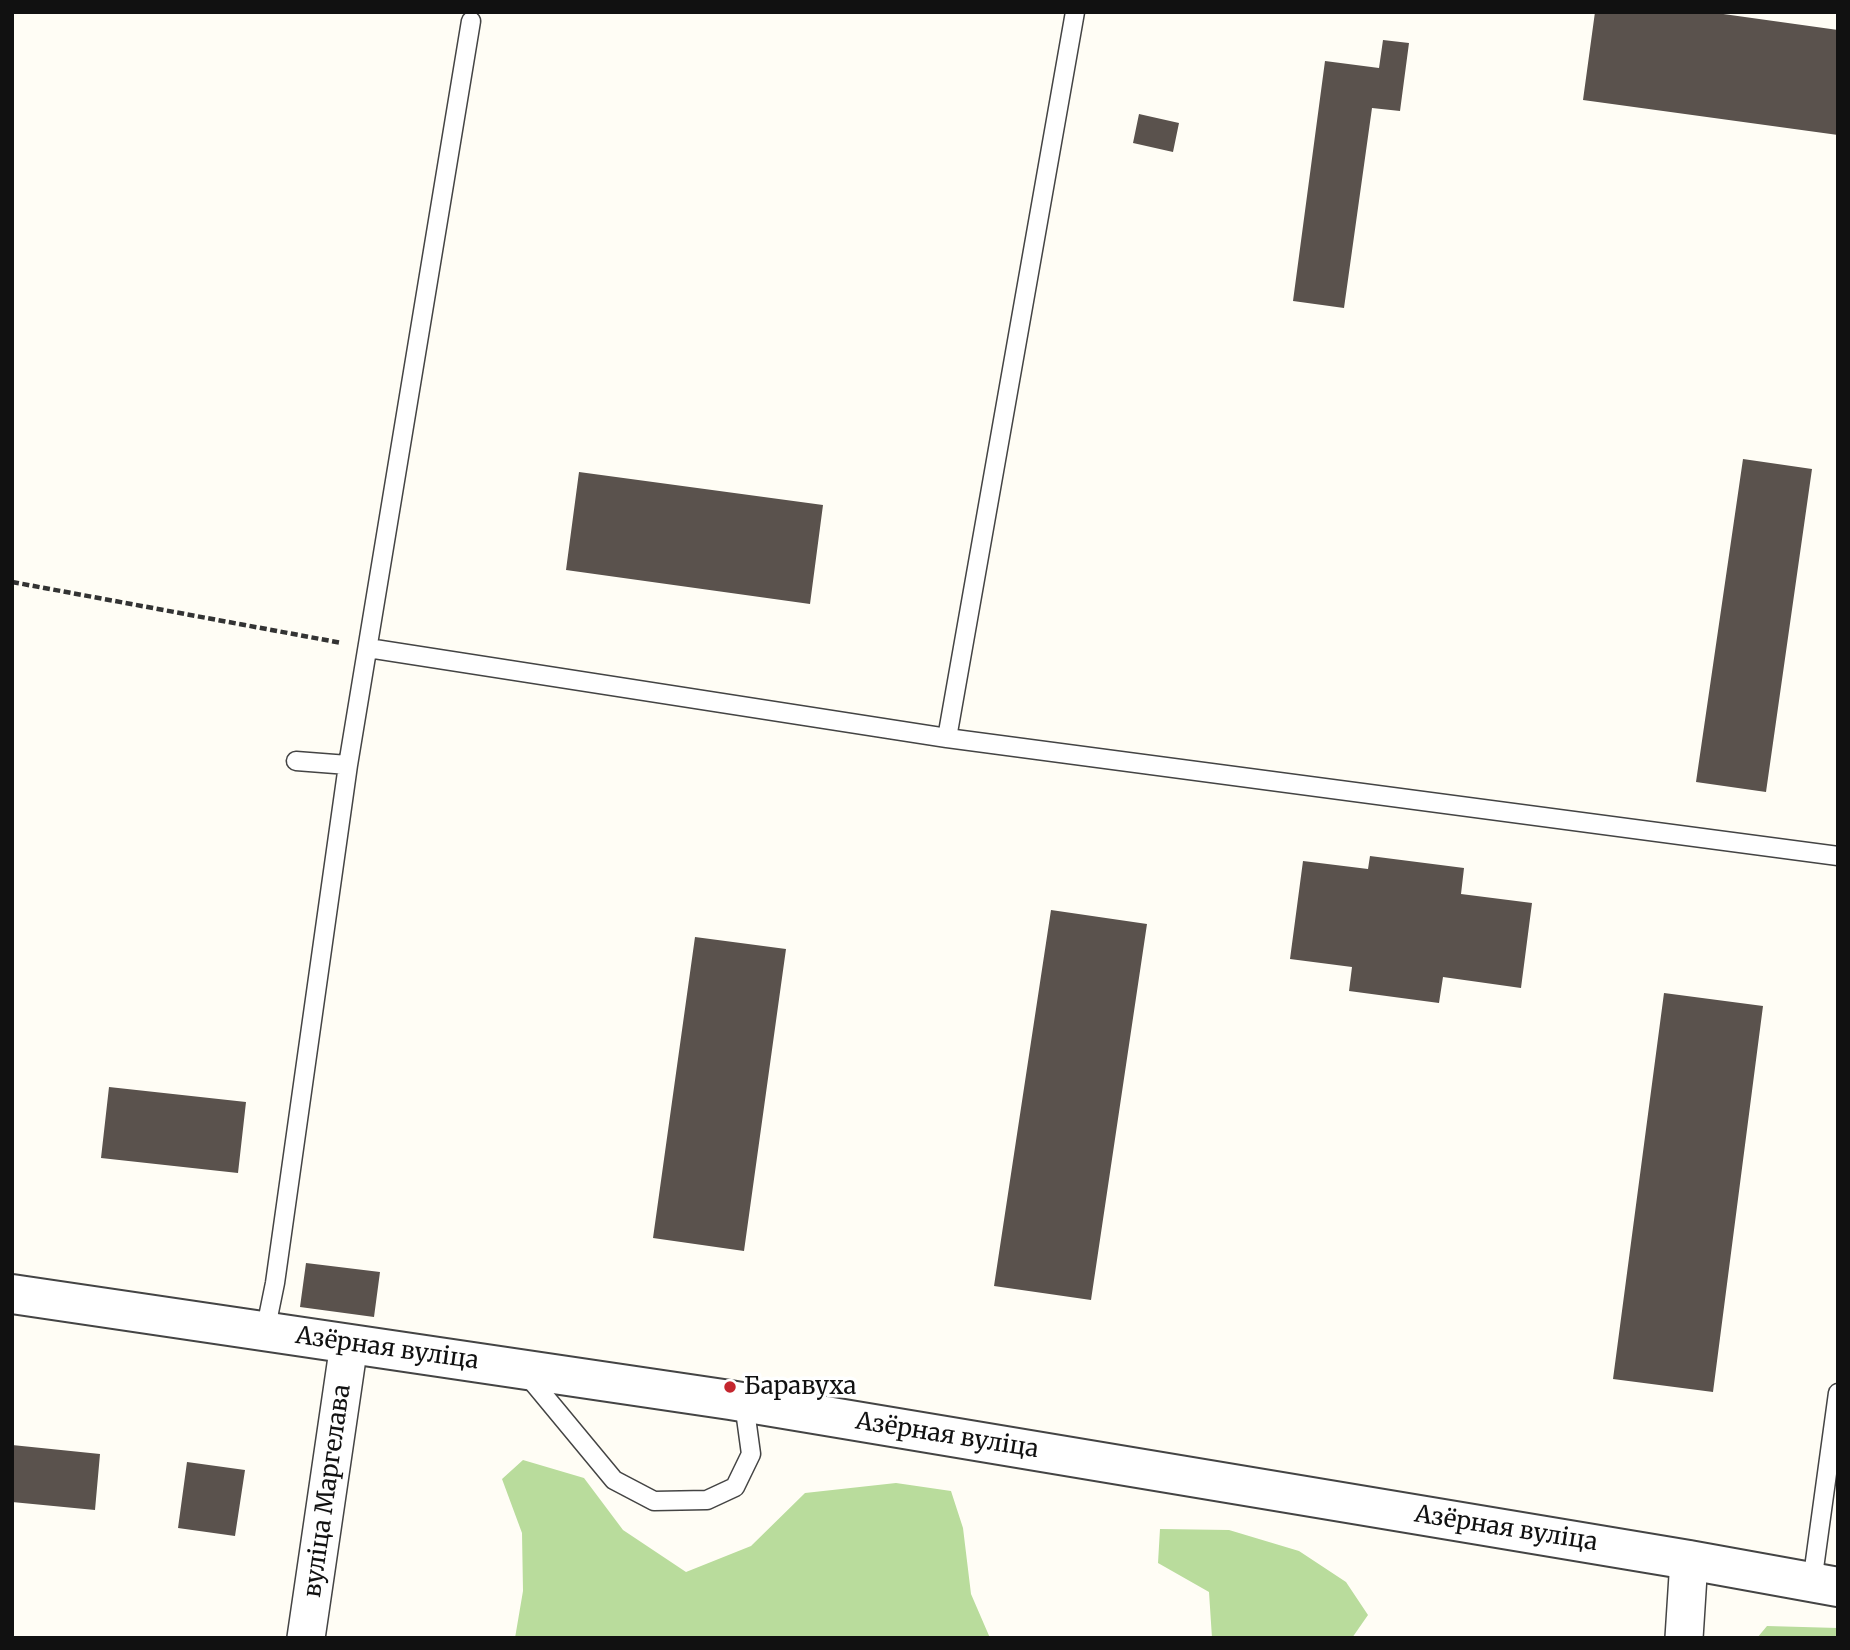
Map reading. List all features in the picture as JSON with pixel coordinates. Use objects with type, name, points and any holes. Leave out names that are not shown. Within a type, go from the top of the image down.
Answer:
[{"type":"street","name":"Азёрная вуліца","points":[[12,1294],[744,1403],[1825,1585]]},
{"type":"street","name":"вуліца Маргелава","points":[[306,1638],[349,1344]]},
{"type":"street","points":[[1684,1638],[1689,1560]]},
{"type":"lane","points":[[947,738],[1075,12]]},
{"type":"lane","points":[[265,1332],[275,1283],[348,765],[471,21]]},
{"type":"lane","points":[[368,648],[947,738],[1838,856]]},
{"type":"lane","points":[[296,761],[348,765]]},
{"type":"lane","points":[[523,1369],[614,1480],[654,1501],[707,1500],[735,1487],[751,1454],[744,1403]]},
{"type":"lane","points":[[1825,1585],[1838,1393]]},
{"type":"path","points":[[12,582],[368,648]]},
{"type":"green space","points":[[523,1460],[584,1478],[623,1530],[686,1572],[751,1546],[805,1493],[896,1483],[951,1491],[963,1528],[971,1594],[990,1638],[515,1638],[523,1591],[522,1533],[502,1479]]},
{"type":"green space","points":[[1160,1529],[1229,1530],[1299,1551],[1346,1582],[1368,1615],[1352,1638],[1212,1638],[1209,1592],[1158,1563]]},
{"type":"green space","points":[[1767,1626],[1838,1628],[1838,1638],[1757,1638]]},
{"type":"building","points":[[1595,12],[1709,12],[1838,30],[1838,135],[1583,100]]},
{"type":"building","points":[[1383,40],[1409,43],[1400,111],[1372,108],[1344,308],[1293,301],[1325,61],[1379,68]]},
{"type":"building","points":[[1139,114],[1179,123],[1173,152],[1133,143]]},
{"type":"building","points":[[1743,459],[1812,469],[1766,792],[1696,782]]},
{"type":"building","points":[[579,472],[823,505],[810,604],[566,570]]},
{"type":"building","points":[[1370,856],[1464,868],[1461,894],[1532,903],[1521,988],[1443,977],[1439,1003],[1349,991],[1352,967],[1290,959],[1303,861],[1368,869]]},
{"type":"building","points":[[1051,910],[1147,924],[1091,1300],[994,1286]]},
{"type":"building","points":[[695,937],[786,949],[744,1251],[653,1238]]},
{"type":"building","points":[[1664,993],[1763,1006],[1713,1392],[1613,1379]]},
{"type":"building","points":[[109,1087],[246,1102],[238,1173],[101,1158]]},
{"type":"building","points":[[306,1263],[380,1272],[374,1317],[300,1307]]},
{"type":"building","points":[[12,1445],[100,1454],[95,1510],[12,1502]]},
{"type":"building","points":[[187,1462],[245,1470],[235,1536],[178,1528]]},
{"type":"place","name":"Баравуха","points":[[730,1387]]}]
